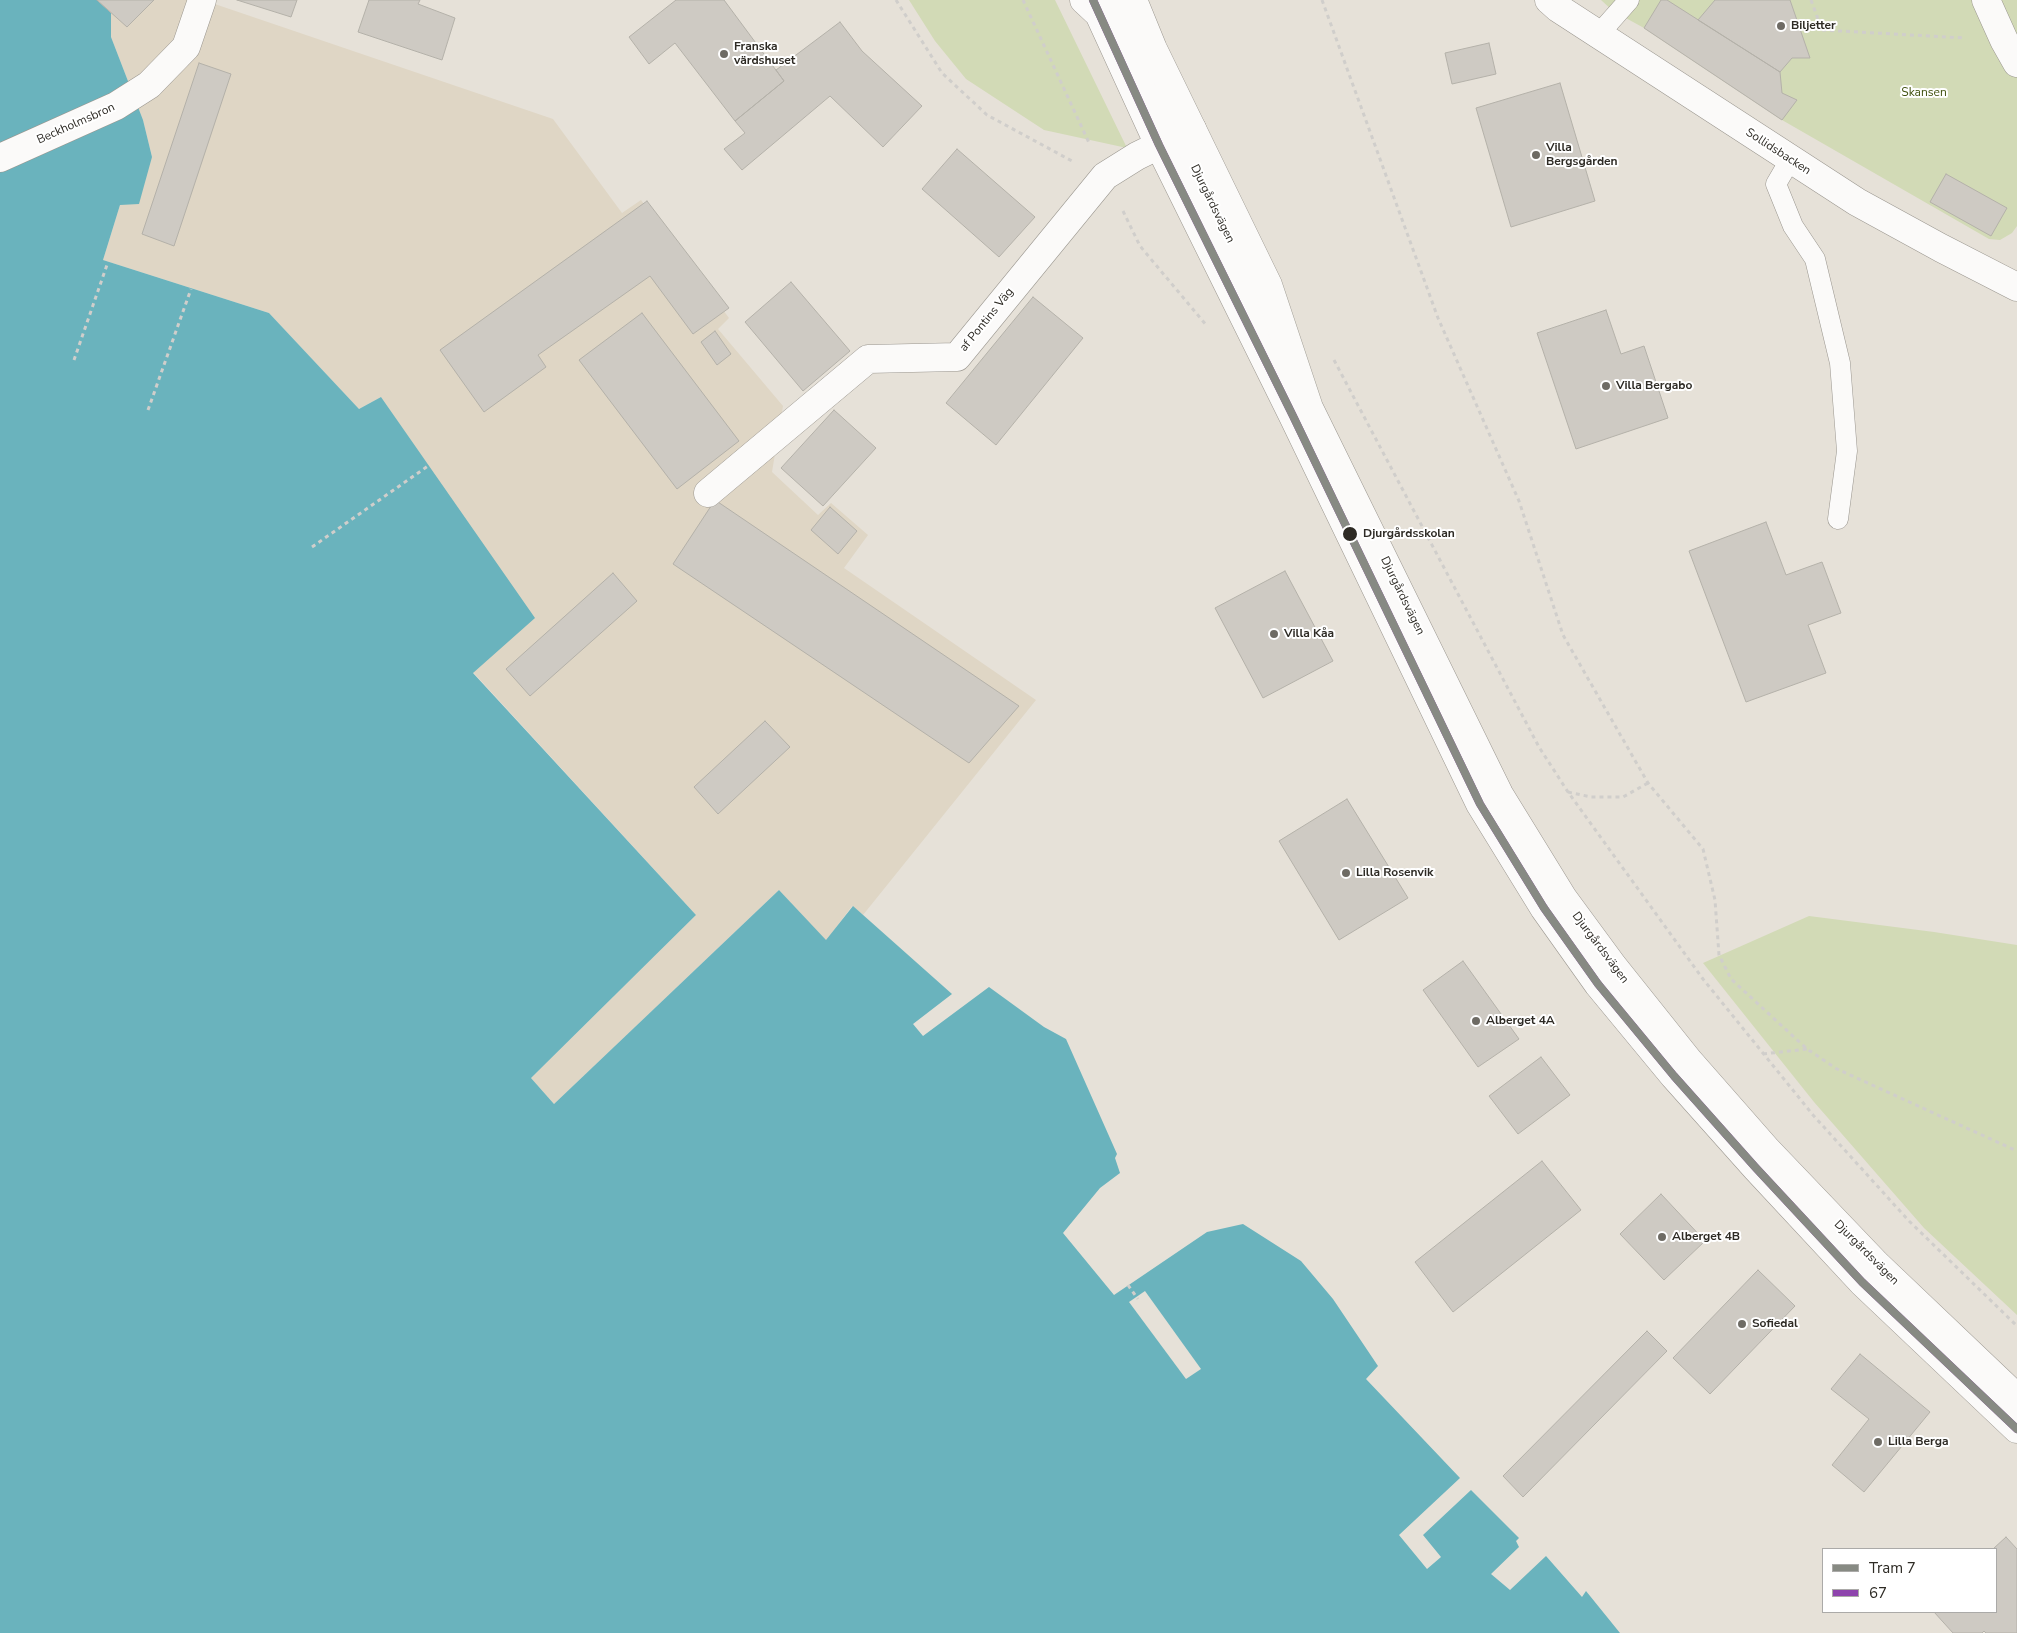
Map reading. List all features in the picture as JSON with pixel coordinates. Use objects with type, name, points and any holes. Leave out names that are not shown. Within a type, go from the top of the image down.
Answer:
[{"type":"street","name":"Beckholmsbron","points":[[0,158],[116,106],[149,85],[186,47],[202,0]]},
{"type":"street","name":"Djurgårdsvägen","points":[[1132,0],[1154,49],[1177,137],[1293,416],[1480,804],[1544,908],[1598,984],[1674,1076],[1756,1168],[1862,1282],[2017,1429]]},
{"type":"street","name":"Sollidsbacken","points":[[1550,0],[1558,8],[1598,35],[1790,160],[1865,206],[2017,287]]},
{"type":"street","points":[[1986,0],[2004,40],[2017,63]]},
{"type":"street","name":"Djurgårdsvägen","points":[[1098,4],[1268,285],[1310,408],[1499,794],[1562,898],[1688,1060],[1767,1150],[1876,1264],[2017,1398]]},
{"type":"street","name":"af Pontins Väg","points":[[708,492],[868,359],[957,358],[1105,176],[1137,156],[1177,137]]},
{"type":"lane","points":[[1598,35],[1629,0]]},
{"type":"lane","points":[[1790,160],[1776,184],[1793,226],[1815,259],[1840,363],[1848,450],[1838,520]]},
{"type":"path","points":[[896,0],[942,73],[986,115],[1060,155],[1105,176]]},
{"type":"path","points":[[1023,0],[1105,176],[1140,246],[1212,332]]},
{"type":"path","points":[[1322,0],[1438,318],[1519,501],[1564,635],[1648,783],[1703,849],[1715,900],[1719,955],[1732,979],[1807,1049],[1837,1069],[2017,1151]]},
{"type":"path","points":[[1811,0],[1822,30],[2004,40]]},
{"type":"path","points":[[74,360],[108,262]]},
{"type":"path","points":[[148,410],[191,289]]},
{"type":"path","points":[[1334,360],[1539,747],[1568,792],[1703,979],[1813,1116],[1909,1221],[2017,1326]]},
{"type":"path","points":[[312,548],[428,466]]},
{"type":"path","points":[[1568,792],[1591,797],[1623,796],[1648,783]]},
{"type":"path","points":[[1763,1054],[1807,1049]]},
{"type":"path","points":[[1128,1285],[1138,1299]]},
{"type":"shaded area","points":[[97,0],[203,0],[553,119],[622,213],[641,200],[729,318],[718,329],[783,406],[772,472],[818,515],[831,503],[868,535],[844,568],[1036,700],[863,915],[852,906],[826,941],[779,890],[554,1104],[531,1078],[696,915],[473,672],[428,466],[381,397],[359,409],[269,313],[103,260],[120,205],[152,157],[143,120],[111,37],[111,14]]},
{"type":"green space","points":[[909,0],[1055,0],[1127,148],[1044,130],[966,79],[935,41]]},
{"type":"green space","name":"Skansen","points":[[1601,0],[2017,0],[2017,226],[2012,233],[2000,240],[1989,239],[1782,120],[1644,28],[1613,11]]},
{"type":"green space","points":[[1809,916],[2017,945],[2017,1315],[1924,1228],[1814,1102],[1703,963]]},
{"type":"water","points":[[0,0],[97,0],[111,13],[111,37],[143,120],[152,157],[139,204],[120,205],[103,260],[269,313],[359,409],[381,397],[535,618],[473,673],[696,915],[531,1078],[554,1104],[779,890],[826,940],[853,906],[952,994],[913,1024],[923,1036],[989,987],[1044,1027],[1066,1039],[1117,1154],[1115,1158],[1120,1173],[1100,1188],[1063,1233],[1114,1295],[1207,1232],[1243,1224],[1301,1261],[1333,1299],[1378,1366],[1366,1379],[1460,1478],[1399,1535],[1427,1569],[1441,1557],[1423,1535],[1471,1490],[1519,1538],[1516,1541],[1519,1547],[1491,1574],[1510,1590],[1546,1556],[1582,1597],[1586,1591],[1620,1633],[0,1633]]},
{"type":"pier","points":[[1145,1291],[1201,1369],[1186,1379],[1129,1302]]},
{"type":"building","points":[[97,0],[154,0],[127,27]]},
{"type":"building","points":[[237,0],[297,0],[291,17]]},
{"type":"building","points":[[369,0],[420,0],[418,4],[455,18],[442,60],[358,32]]},
{"type":"building","name":"Franska värdshuset","points":[[676,0],[724,0],[784,81],[735,121],[675,43],[649,64],[629,37]]},
{"type":"building","points":[[1661,0],[1667,0],[1780,72],[1782,93],[1797,100],[1782,120],[1644,28]]},
{"type":"building","points":[[1715,0],[1790,0],[1810,58],[1792,58],[1780,72],[1698,20]]},
{"type":"building","points":[[840,22],[862,51],[922,106],[883,147],[830,96],[742,170],[724,149],[745,133],[735,121],[784,81],[776,70]]},
{"type":"building","points":[[1489,43],[1496,74],[1452,84],[1445,53]]},
{"type":"building","points":[[199,63],[231,74],[174,246],[142,234]]},
{"type":"building","name":"Villa Bergsgården","points":[[1560,83],[1595,201],[1511,227],[1476,108]]},
{"type":"building","points":[[957,149],[1035,217],[999,257],[922,189]]},
{"type":"building","points":[[1946,174],[2007,208],[1991,236],[1930,202]]},
{"type":"building","points":[[647,201],[729,308],[693,334],[650,276],[538,355],[546,367],[484,412],[440,350]]},
{"type":"building","points":[[791,282],[850,351],[803,391],[745,322]]},
{"type":"building","points":[[1033,297],[1083,338],[996,445],[946,403]]},
{"type":"building","name":"Villa Bergabo","points":[[1606,310],[1621,354],[1644,346],[1668,418],[1576,449],[1537,333]]},
{"type":"building","points":[[642,313],[739,441],[677,489],[579,360]]},
{"type":"building","points":[[715,331],[731,354],[717,365],[701,342]]},
{"type":"building","points":[[834,410],[876,448],[823,506],[781,468]]},
{"type":"building","points":[[715,500],[1019,706],[969,763],[673,564]]},
{"type":"building","points":[[830,507],[857,531],[838,554],[811,530]]},
{"type":"building","points":[[1766,522],[1786,575],[1822,562],[1841,613],[1808,625],[1826,673],[1746,702],[1689,551]]},
{"type":"building","name":"Villa Kåa","points":[[1285,571],[1333,661],[1263,698],[1215,608]]},
{"type":"building","points":[[613,573],[637,601],[530,696],[506,669]]},
{"type":"building","points":[[765,721],[790,747],[718,814],[694,787]]},
{"type":"building","name":"Lilla Rosenvik","points":[[1347,799],[1408,898],[1339,940],[1279,841]]},
{"type":"building","name":"Alberget 4A","points":[[1463,961],[1519,1039],[1478,1067],[1423,990]]},
{"type":"building","points":[[1541,1057],[1570,1095],[1518,1134],[1489,1096]]},
{"type":"building","points":[[1542,1161],[1581,1210],[1453,1312],[1415,1262]]},
{"type":"building","name":"Alberget 4B","points":[[1661,1194],[1705,1241],[1664,1280],[1620,1234]]},
{"type":"building","name":"Sofiedal","points":[[1758,1270],[1795,1306],[1710,1394],[1673,1358]]},
{"type":"building","points":[[1647,1331],[1667,1351],[1523,1497],[1503,1476]]},
{"type":"building","name":"Lilla Berga","points":[[1860,1354],[1930,1412],[1864,1492],[1832,1465],[1869,1419],[1831,1389]]},
{"type":"building","points":[[2006,1537],[2017,1549],[2017,1633],[1986,1633],[1984,1631],[1982,1633],[1953,1633],[1935,1613],[1997,1613],[1997,1548],[1994,1548]]},
{"type":"tram line","name":"7","points":[[1093,0],[1159,145],[1293,416],[1480,804],[1544,908],[1598,984],[1674,1076],[1756,1168],[1862,1282],[2017,1429]]},
{"type":"transit line","name":"67","points":[[1093,0],[1159,145],[1293,416],[1480,804],[1544,908],[1598,984],[1674,1076],[1756,1168],[1862,1282],[2017,1429]]},
{"type":"place","name":"Biljetter","points":[[1781,26]]},
{"type":"place","name":"Franska värdshuset","points":[[724,54]]},
{"type":"place","name":"Villa Bergsgården","points":[[1536,155]]},
{"type":"place","name":"Villa Bergabo","points":[[1606,386]]},
{"type":"place","name":"Djurgårdsskolan","points":[[1350,534]]},
{"type":"place","name":"Villa Kåa","points":[[1274,634]]},
{"type":"place","name":"Lilla Rosenvik","points":[[1346,873]]},
{"type":"place","name":"Alberget 4A","points":[[1476,1021]]},
{"type":"place","name":"Alberget 4B","points":[[1662,1237]]},
{"type":"place","name":"Sofiedal","points":[[1742,1324]]},
{"type":"place","name":"Lilla Berga","points":[[1878,1442]]}]
